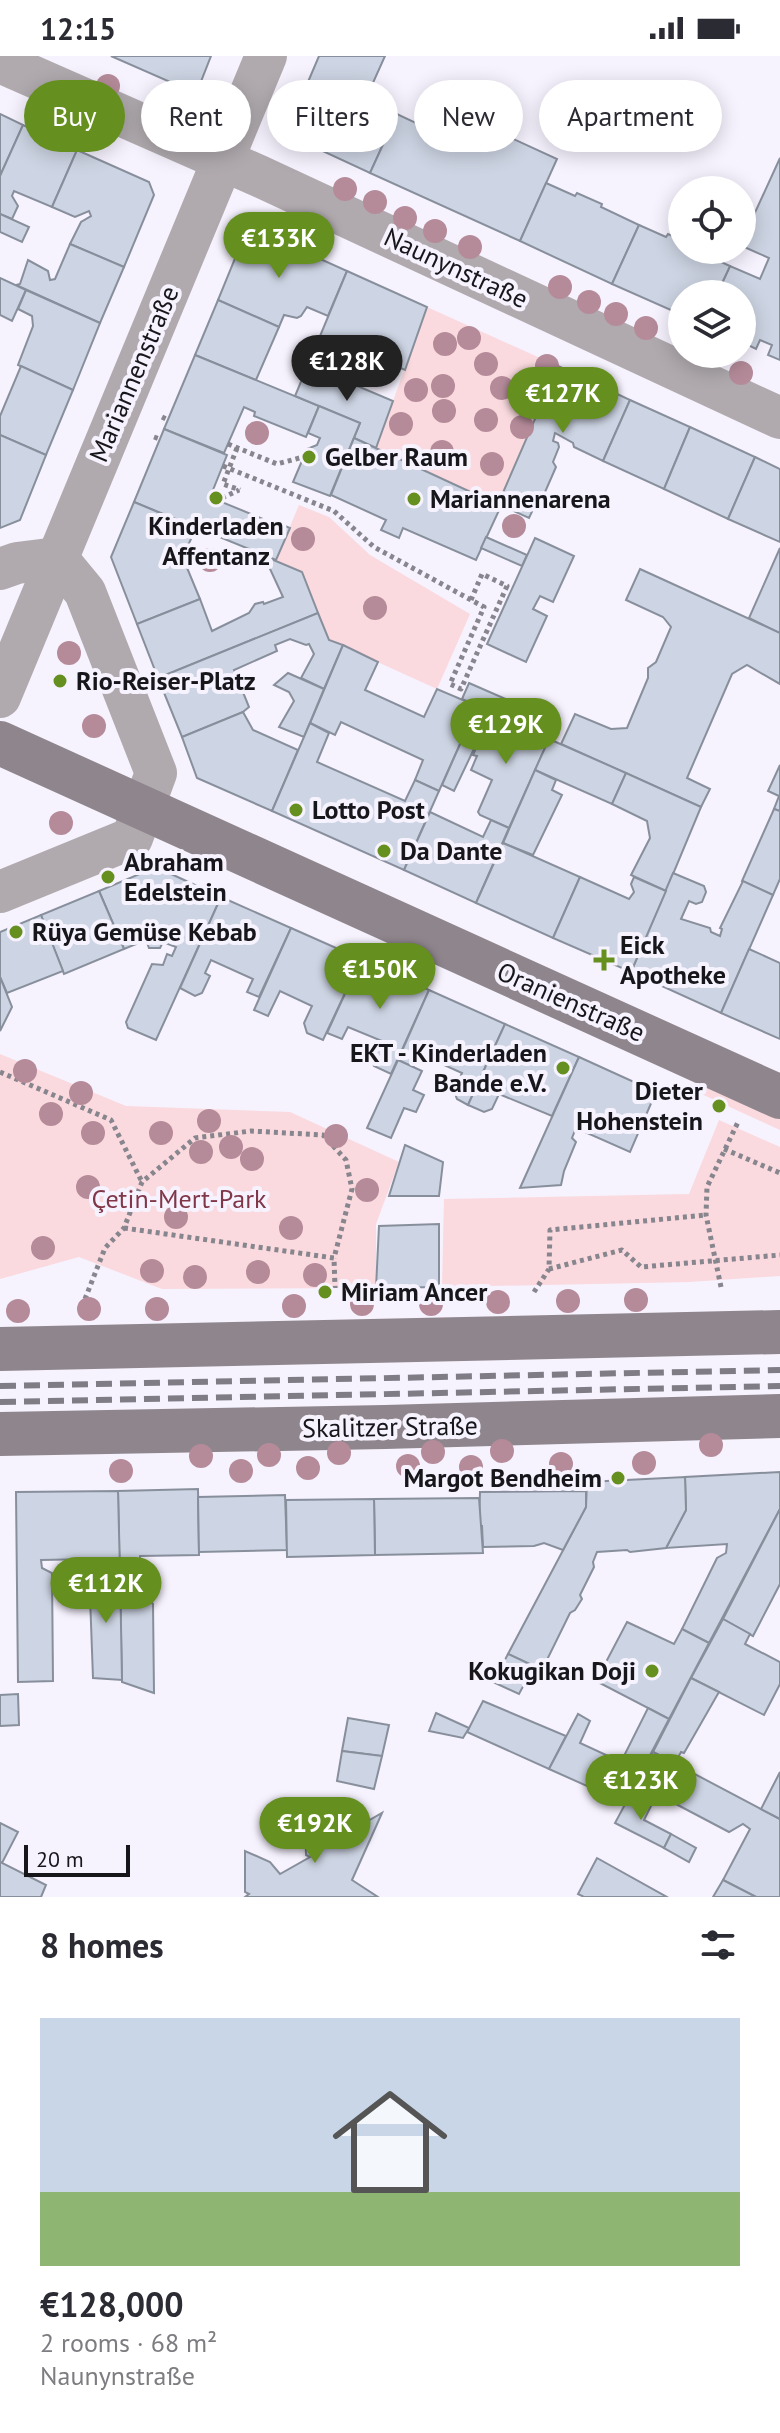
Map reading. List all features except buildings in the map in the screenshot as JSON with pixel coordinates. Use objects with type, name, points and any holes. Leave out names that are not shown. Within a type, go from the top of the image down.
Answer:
[{"type":"main road","points":[[0,743],[143,809]]},
{"type":"main road","name":"Oranienstraße","points":[[143,809],[780,1097]]},
{"type":"main road","points":[[0,1349],[780,1332]]},
{"type":"main road","name":"Skalitzer Straße","points":[[0,1434],[780,1416]]},
{"type":"street","name":"Mariannenstraße","points":[[57,558],[266,56]]},
{"type":"street","name":"Naunynstraße","points":[[0,62],[223,160],[780,418]]},
{"type":"street","points":[[0,569],[17,563],[57,558]]},
{"type":"street","points":[[0,697],[57,558]]},
{"type":"street","points":[[0,892],[132,838],[156,773],[85,592],[57,558]]},
{"type":"path","points":[[228,444],[277,464],[303,457]]},
{"type":"path","points":[[222,498],[240,490],[223,484],[226,467],[237,448]]},
{"type":"path","points":[[226,467],[334,511],[374,547],[471,600],[484,607],[450,684],[461,689],[507,586],[482,574],[471,600]]},
{"type":"path","points":[[0,1072],[111,1120],[142,1182]]},
{"type":"path","points":[[721,1287],[706,1215],[707,1187],[739,1119]]},
{"type":"path","points":[[85,1299],[105,1248],[124,1228],[142,1182],[195,1138],[251,1131],[323,1135],[346,1160],[352,1189],[334,1258],[335,1288]]},
{"type":"path","points":[[724,1149],[780,1173]]},
{"type":"path","points":[[534,1292],[549,1269],[550,1230],[706,1215]]},
{"type":"path","points":[[124,1228],[334,1258]]},
{"type":"path","points":[[549,1269],[622,1250],[641,1267],[780,1255]]},
{"type":"green space","points":[[427,307],[558,366],[498,504],[376,448]]},
{"type":"green space","points":[[299,505],[329,517],[370,555],[470,614],[437,689],[329,640],[302,572],[276,560]]},
{"type":"green space","name":"Çetin-Mert-Park","points":[[0,1054],[126,1106],[290,1112],[399,1162],[376,1224],[376,1288],[162,1289],[79,1257],[0,1279]]},
{"type":"green space","points":[[704,1084],[780,1118],[780,1130],[695,1091]]},
{"type":"green space","points":[[719,1120],[780,1147],[780,1276],[689,1282],[442,1287],[444,1199],[689,1194]]},
{"type":"railway","points":[[0,1386],[780,1370]]},
{"type":"railway","points":[[0,1402],[780,1386]]},
{"type":"place","name":"Gelber Raum","points":[[309,457]]},
{"type":"place","name":"Kinderladen Affentanz","points":[[216,498]]},
{"type":"place","name":"Mariannenarena","points":[[414,499]]},
{"type":"place","name":"Rio-Reiser-Platz","points":[[60,681]]},
{"type":"place","name":"Lotto Post","points":[[296,810]]},
{"type":"place","name":"Da Dante","points":[[384,851]]},
{"type":"place","name":"Abraham Edelstein","points":[[108,877]]},
{"type":"place","name":"Rüya Gemüse Kebab","points":[[16,932]]},
{"type":"place","name":"Eick Apotheke","points":[[604,960]]},
{"type":"place","name":"EKT - Kinderladen Bande e.V.","points":[[563,1068]]},
{"type":"place","name":"Dieter Hohenstein","points":[[719,1106]]},
{"type":"place","name":"Miriam Ancer","points":[[325,1292]]},
{"type":"place","name":"Margot Bendheim","points":[[618,1478]]},
{"type":"place","name":"Kokugikan Doji","points":[[652,1671]]}]
